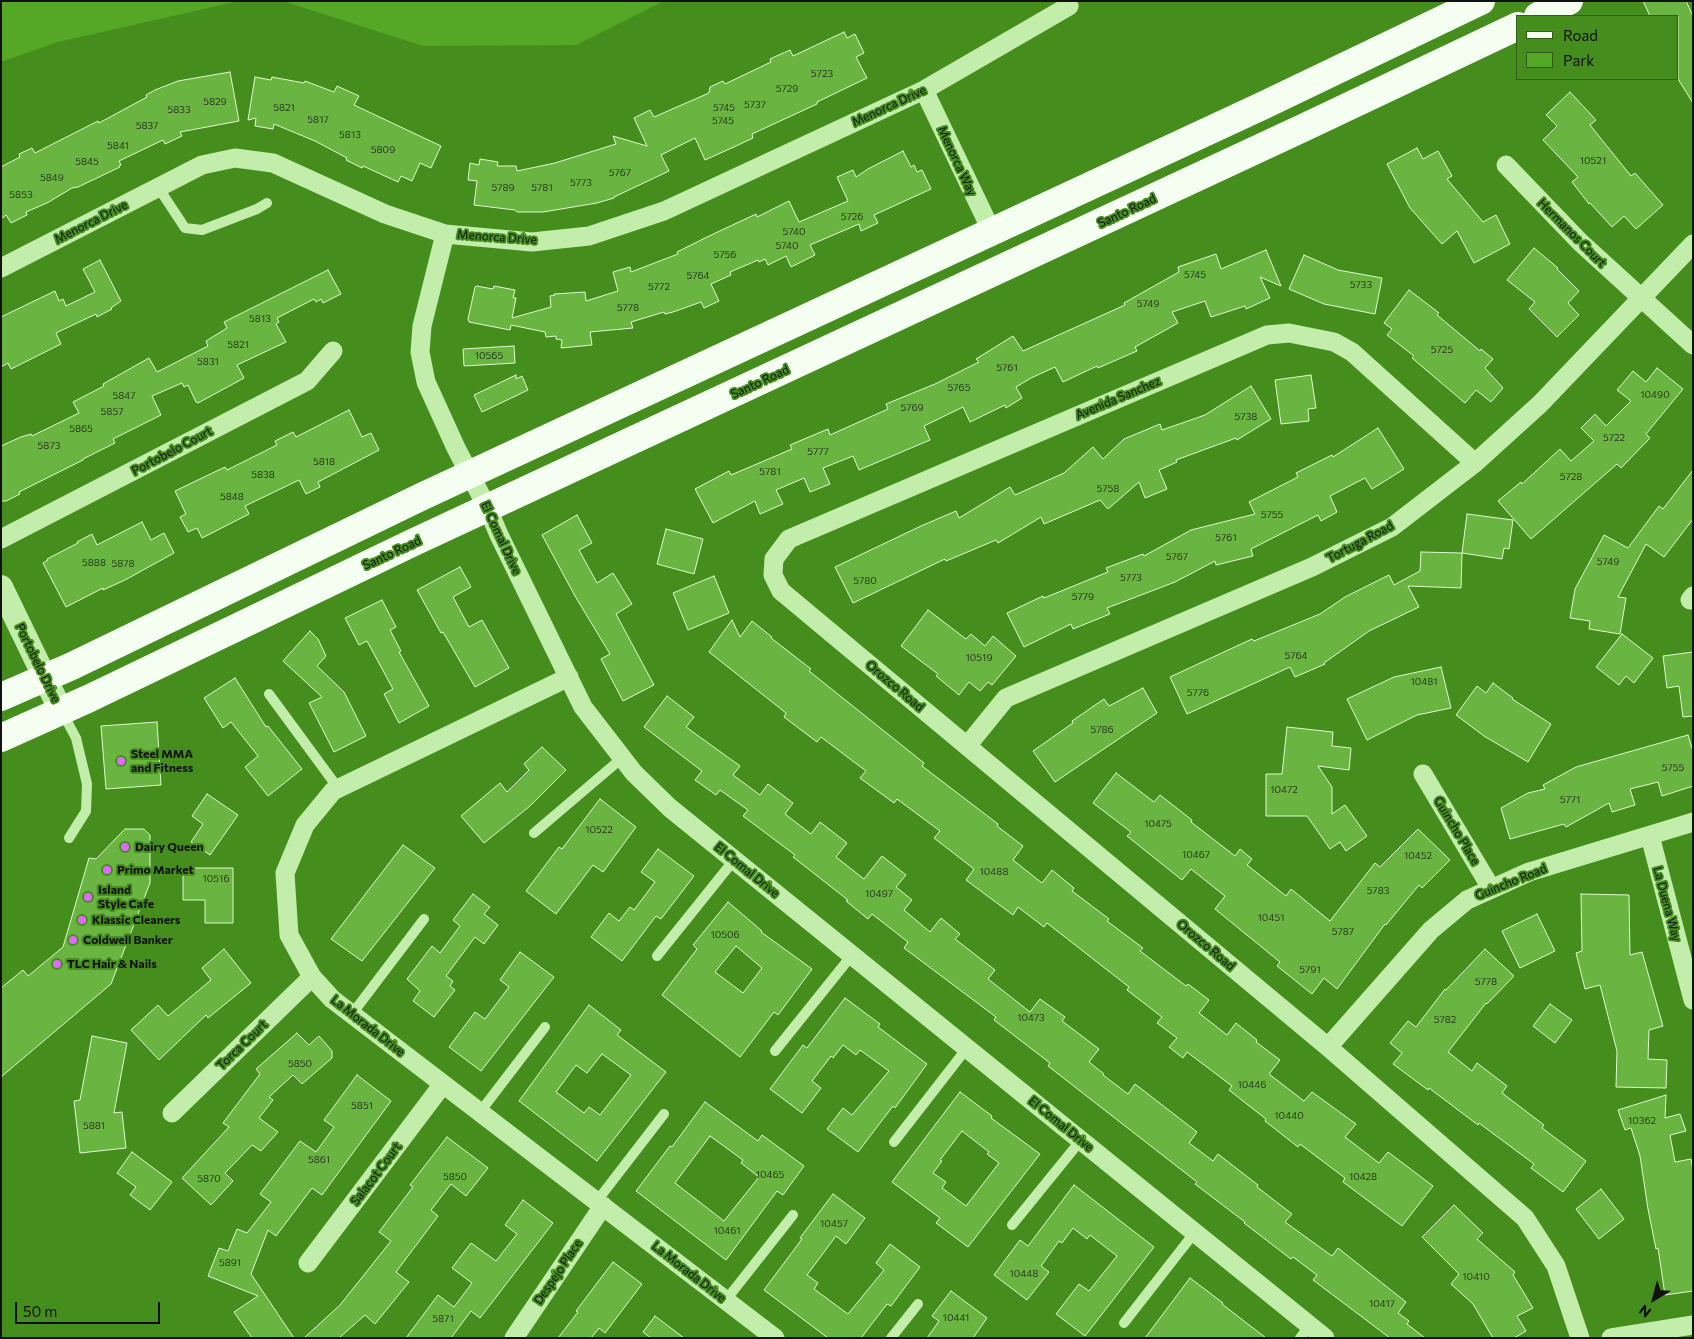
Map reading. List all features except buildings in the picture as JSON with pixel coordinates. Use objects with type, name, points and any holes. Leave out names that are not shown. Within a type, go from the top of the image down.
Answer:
[{"type":"main road","points":[[1,697],[423,496],[1262,106],[1481,1]]},
{"type":"main road","points":[[1540,15],[1569,1]]},
{"type":"main road","name":"Santo Road","points":[[1,738],[1516,27]]},
{"type":"street","name":"Menorca Drive","points":[[1,268],[202,165],[235,158],[273,163],[385,214],[445,234],[532,242],[588,236],[664,211],[924,90],[1069,6]]},
{"type":"street","name":"Menorca Way","points":[[924,90],[992,232]]},
{"type":"street","name":"Hermanos Court","points":[[1506,165],[1580,242],[1640,299],[1693,345]]},
{"type":"street","name":"El Comal Drive","points":[[445,234],[422,326],[420,352],[426,382],[456,448],[488,509],[583,707],[622,758],[634,773],[670,808],[1195,1232],[1305,1332],[1326,1338]]},
{"type":"street","name":"Tortuga Road","points":[[967,746],[1006,698],[1312,568],[1392,526],[1476,463],[1540,404],[1693,244]]},
{"type":"street","name":"Avenida Sanchez","points":[[781,591],[773,575],[774,559],[789,539],[1267,334],[1289,333],[1334,342],[1352,352],[1476,463]]},
{"type":"street","name":"Portobelo Court","points":[[1,539],[307,381],[333,351]]},
{"type":"street","name":"Portobelo Drive","points":[[1,587],[61,711]]},
{"type":"street","name":"Orozco Road","points":[[781,591],[1328,1047],[1525,1218],[1556,1266],[1580,1338]]},
{"type":"street","name":"La Morada Drive","points":[[569,677],[333,791],[305,825],[284,873],[289,935],[312,977],[332,999],[774,1338]]},
{"type":"street","name":"Guincho Place","points":[[1423,774],[1491,888]]},
{"type":"street","name":"Guincho Road","points":[[1328,1047],[1431,930],[1467,900],[1529,872],[1693,822]]},
{"type":"street","name":"La Duena Way","points":[[1650,836],[1693,1000]]},
{"type":"street","name":"Torca Court","points":[[172,1113],[312,977]]},
{"type":"street","name":"Salacot Court","points":[[308,1263],[443,1084]]},
{"type":"street","name":"Despejo Place","points":[[514,1338],[600,1203]]},
{"type":"street","points":[[1611,1338],[1693,1325]]},
{"type":"lane","points":[[158,187],[185,228],[202,230],[257,209],[267,203]]},
{"type":"lane","points":[[269,694],[338,788]]},
{"type":"lane","points":[[61,711],[76,738],[87,784],[86,811],[70,838]]},
{"type":"lane","points":[[534,833],[622,758]]},
{"type":"lane","points":[[658,956],[734,860]]},
{"type":"lane","points":[[352,1014],[424,919]]},
{"type":"lane","points":[[775,1051],[852,955]]},
{"type":"lane","points":[[480,1112],[545,1027]]},
{"type":"lane","points":[[894,1142],[967,1048]]},
{"type":"lane","points":[[600,1203],[664,1114]]},
{"type":"lane","points":[[1012,1225],[1081,1140]]},
{"type":"lane","points":[[726,1300],[793,1215]]},
{"type":"lane","points":[[1124,1323],[1195,1232]]},
{"type":"lane","points":[[891,1338],[918,1304]]},
{"type":"green space","points":[[1,1],[239,1],[58,42],[1,62]]},
{"type":"green space","points":[[283,1],[664,1],[576,45],[423,46]]},
{"type":"place","name":"Steel MMA and Fitness","points":[[121,761]]},
{"type":"place","name":"Dairy Queen","points":[[125,847]]},
{"type":"place","name":"Primo Market","points":[[107,870]]},
{"type":"place","name":"Island Style Cafe","points":[[88,897]]},
{"type":"place","name":"Klassic Cleaners","points":[[82,920]]},
{"type":"place","name":"Coldwell Banker","points":[[73,940]]},
{"type":"place","name":"TLC Hair & Nails","points":[[57,964]]}]
